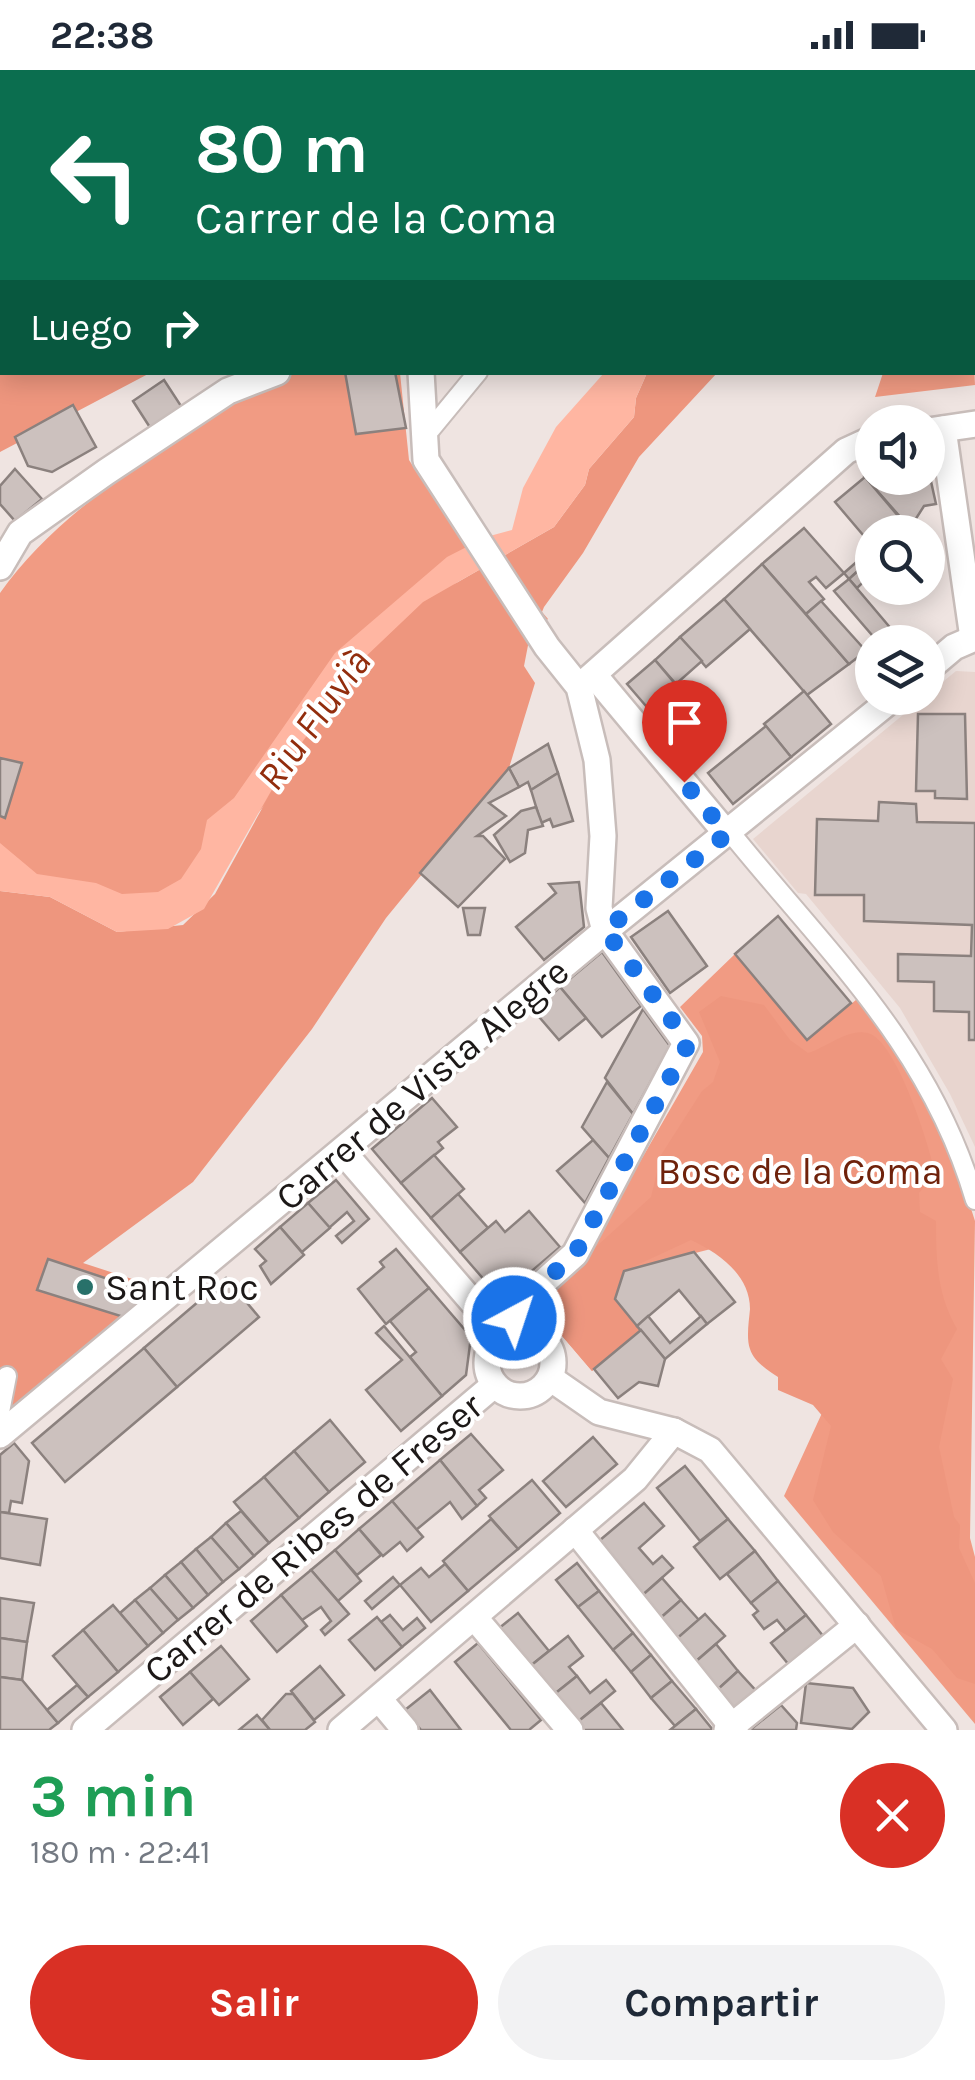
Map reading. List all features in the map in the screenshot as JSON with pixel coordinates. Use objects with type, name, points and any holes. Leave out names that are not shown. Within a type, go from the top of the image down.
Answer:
[{"type":"street","points":[[0,567],[20,533],[77,492],[228,391],[269,375]]},
{"type":"street","points":[[422,375],[426,460],[547,647],[586,680],[868,992],[898,1034],[954,1137],[975,1200]]},
{"type":"street","points":[[430,429],[475,375]]},
{"type":"street","points":[[945,428],[975,424]]},
{"type":"street","points":[[586,680],[855,447]]},
{"type":"street","points":[[945,483],[974,638],[945,658]]},
{"type":"street","points":[[508,1332],[530,1331],[544,1340],[553,1360],[550,1378],[529,1396],[512,1396],[494,1385],[486,1361],[490,1346],[508,1332],[517,1306],[575,1254],[686,1048],[685,1038],[605,930],[599,908],[603,836],[586,680]]},
{"type":"street","name":"Carrer de Vista Alegre","points":[[0,1435],[605,930],[872,715]]},
{"type":"street","points":[[343,1152],[508,1332]]},
{"type":"street","points":[[0,1412],[7,1376]]},
{"type":"street","points":[[550,1378],[599,1412],[674,1431],[710,1450],[944,1730]]},
{"type":"street","name":"Carrer de Ribes de Freser","points":[[86,1730],[494,1385]]},
{"type":"street","points":[[341,1730],[636,1480],[674,1431]]},
{"type":"street","points":[[575,1530],[731,1729],[857,1624]]},
{"type":"street","points":[[474,1616],[570,1730]]},
{"type":"street","points":[[379,1698],[405,1730]]},
{"type":"shaded area","points":[[956,671],[975,672],[975,1147],[950,1094],[900,1008],[806,894],[798,893],[753,839],[903,715],[945,715],[945,680]]},
{"type":"green space","points":[[0,375],[146,375],[0,452]]},
{"type":"green space","points":[[400,375],[409,460],[475,561],[188,894],[156,912],[0,887],[0,593],[27,560],[92,499],[278,376]]},
{"type":"green space","points":[[646,375],[715,375],[639,457],[583,553],[544,607],[542,612],[548,619],[530,635],[524,666],[535,683],[509,768],[386,918],[312,1029],[193,1182],[83,1263],[166,1290],[0,1424],[0,891],[50,897],[117,932],[183,925],[215,894],[287,763],[361,661],[423,602],[554,527],[585,485],[589,469],[634,417],[636,398]]},
{"type":"green space","points":[[882,375],[975,375],[975,385],[875,397]]},
{"type":"green space","name":"Bosc de la Coma","points":[[735,954],[807,1040],[862,995],[928,1104],[975,1221],[970,1538],[975,1557],[975,1724],[784,1496],[844,1365],[760,1269],[711,1249],[624,1271],[615,1299],[641,1330],[592,1371],[534,1303],[591,1247],[703,1052],[702,1036],[680,1007]]},
{"type":"green space","name":"Bosc de la Coma","points":[[721,996],[764,1005],[790,1040],[808,1053],[845,1036],[868,1033],[890,1054],[919,1119],[935,1174],[919,1193],[920,1212],[936,1221],[939,1277],[957,1329],[941,1359],[953,1379],[939,1447],[954,1517],[960,1525],[959,1548],[975,1583],[975,1684],[957,1678],[932,1649],[896,1629],[881,1576],[833,1532],[813,1500],[831,1426],[813,1405],[778,1390],[778,1377],[755,1358],[748,1340],[749,1297],[739,1276],[722,1259],[691,1240],[624,1271],[615,1299],[641,1330],[592,1371],[534,1303],[651,1197],[661,1155],[702,1091],[713,1082],[720,1062],[699,1012]]},
{"type":"water","name":"Riu Fluvià","points":[[602,375],[646,375],[636,398],[634,417],[589,469],[585,485],[554,527],[423,602],[361,661],[287,763],[204,909],[168,929],[117,932],[50,897],[0,891],[0,843],[37,874],[96,883],[122,894],[158,892],[181,879],[201,849],[207,820],[234,798],[335,653],[447,557],[486,537],[512,530],[523,488],[556,427]]},
{"type":"building","points":[[346,375],[396,375],[406,428],[356,434]]},
{"type":"building","points":[[164,380],[183,409],[151,429],[133,401]]},
{"type":"building","points":[[73,405],[96,447],[52,472],[28,466],[15,437]]},
{"type":"building","points":[[15,469],[42,499],[15,521],[0,504],[0,486]]},
{"type":"building","points":[[855,485],[855,495],[880,495],[897,515],[855,515],[855,526],[835,502]]},
{"type":"building","points":[[881,495],[934,495],[936,504],[924,506],[918,515],[899,515]]},
{"type":"building","points":[[804,528],[844,573],[826,588],[816,577],[809,582],[824,599],[806,614],[762,564]]},
{"type":"building","points":[[855,563],[855,574],[849,579],[844,573]]},
{"type":"building","points":[[762,564],[849,664],[807,695],[724,599]]},
{"type":"building","points":[[849,579],[855,586],[855,605],[871,605],[888,625],[863,625],[834,591]]},
{"type":"building","points":[[724,599],[750,629],[706,667],[680,637]]},
{"type":"building","points":[[821,601],[855,639],[855,659],[849,664],[806,614]]},
{"type":"building","points":[[680,637],[702,661],[676,684],[655,660]]},
{"type":"building","points":[[655,660],[687,698],[677,706],[689,720],[671,735],[627,684]]},
{"type":"building","points":[[804,691],[831,724],[791,757],[764,724]]},
{"type":"building","points":[[965,714],[967,799],[935,798],[935,791],[916,791],[918,715]]},
{"type":"building","points":[[766,726],[791,757],[733,804],[708,773]]},
{"type":"building","points":[[548,744],[558,773],[531,790],[528,782],[519,787],[509,768]]},
{"type":"building","points":[[0,758],[22,763],[5,818],[0,816]]},
{"type":"building","points":[[509,768],[519,787],[489,803],[506,816],[477,836],[483,836],[505,859],[458,907],[420,873]]},
{"type":"building","points":[[558,773],[573,821],[553,827],[550,819],[541,823],[531,790]]},
{"type":"building","points":[[879,802],[916,804],[917,822],[975,823],[975,1040],[969,1040],[969,1012],[934,1011],[934,982],[898,981],[898,954],[971,956],[972,925],[864,921],[864,895],[815,895],[817,819],[878,821]]},
{"type":"building","points":[[536,807],[543,826],[528,830],[525,853],[510,862],[494,835],[521,811]]},
{"type":"building","points":[[579,882],[584,927],[544,960],[516,927],[556,893],[549,884]]},
{"type":"building","points":[[463,908],[485,908],[480,935],[468,935]]},
{"type":"building","points":[[668,911],[707,966],[670,993],[631,937]]},
{"type":"building","points":[[778,916],[851,1003],[807,1040],[735,954]]},
{"type":"building","points":[[602,952],[641,1006],[602,1037],[560,987]]},
{"type":"building","points":[[560,987],[586,1018],[559,1040],[534,1011]]},
{"type":"building","points":[[643,1009],[670,1046],[633,1114],[605,1078]]},
{"type":"building","points":[[607,1082],[633,1114],[609,1158],[582,1127]]},
{"type":"building","points":[[432,1098],[457,1127],[438,1142],[443,1148],[401,1183],[372,1149]]},
{"type":"building","points":[[593,1140],[609,1158],[585,1203],[557,1171]]},
{"type":"building","points":[[434,1155],[464,1189],[431,1218],[401,1183]]},
{"type":"building","points":[[336,1180],[369,1219],[342,1243],[336,1236],[354,1221],[347,1212],[329,1228],[308,1203]]},
{"type":"building","points":[[458,1194],[488,1228],[460,1252],[431,1218]]},
{"type":"building","points":[[308,1203],[330,1228],[302,1252],[280,1227]]},
{"type":"building","points":[[529,1211],[560,1247],[500,1298],[460,1252],[496,1221],[505,1232]]},
{"type":"building","points":[[280,1227],[304,1255],[271,1284],[260,1266],[266,1261],[255,1249]]},
{"type":"building","points":[[396,1249],[429,1288],[386,1324],[358,1289],[384,1267],[380,1262]]},
{"type":"building","points":[[694,1252],[735,1302],[707,1324],[679,1290],[637,1326],[615,1299],[624,1271]]},
{"type":"building","name":"Sant Roc","points":[[48,1259],[141,1290],[130,1319],[37,1290]]},
{"type":"building","points":[[226,1278],[259,1317],[177,1387],[144,1348]]},
{"type":"building","points":[[429,1288],[471,1337],[466,1375],[442,1396],[410,1357],[416,1352],[390,1321]]},
{"type":"building","points":[[648,1316],[670,1343],[701,1316],[707,1324],[665,1359],[637,1326]]},
{"type":"building","points":[[384,1326],[442,1396],[401,1431],[366,1390],[402,1360],[376,1333]]},
{"type":"building","points":[[641,1330],[665,1359],[658,1386],[639,1382],[618,1398],[594,1369]]},
{"type":"building","points":[[144,1348],[177,1387],[65,1482],[32,1443]]},
{"type":"building","points":[[330,1420],[365,1462],[329,1492],[294,1451]]},
{"type":"building","points":[[471,1434],[503,1470],[479,1490],[486,1498],[477,1506],[440,1460]]},
{"type":"building","points":[[593,1437],[617,1464],[566,1507],[543,1481]]},
{"type":"building","points":[[14,1443],[29,1461],[22,1503],[11,1501],[9,1513],[0,1512],[0,1455]]},
{"type":"building","points":[[294,1451],[329,1492],[299,1518],[264,1477]]},
{"type":"building","points":[[440,1460],[477,1506],[462,1519],[450,1502],[416,1530],[392,1501]]},
{"type":"building","points":[[685,1466],[728,1519],[700,1541],[657,1488]]},
{"type":"building","points":[[264,1477],[299,1518],[269,1543],[234,1502]]},
{"type":"building","points":[[532,1480],[560,1513],[518,1549],[489,1516]]},
{"type":"building","points":[[392,1501],[423,1537],[407,1551],[400,1542],[383,1556],[359,1529]]},
{"type":"building","points":[[644,1503],[664,1526],[639,1548],[653,1564],[662,1556],[673,1568],[638,1599],[593,1546]]},
{"type":"building","points":[[241,1511],[269,1543],[254,1556],[226,1523]]},
{"type":"building","points":[[0,1512],[47,1519],[40,1565],[0,1558]]},
{"type":"building","points":[[491,1519],[518,1549],[468,1591],[443,1561]]},
{"type":"building","points":[[728,1519],[755,1551],[720,1579],[694,1547]]},
{"type":"building","points":[[226,1523],[254,1556],[239,1569],[211,1537]]},
{"type":"building","points":[[359,1529],[381,1555],[357,1575],[335,1550]]},
{"type":"building","points":[[211,1537],[239,1569],[223,1582],[196,1549]]},
{"type":"building","points":[[196,1549],[223,1582],[208,1595],[181,1562]]},
{"type":"building","points":[[335,1550],[361,1581],[338,1601],[311,1570]]},
{"type":"building","points":[[755,1551],[778,1581],[751,1603],[727,1574]]},
{"type":"building","points":[[181,1562],[208,1595],[193,1608],[165,1575]]},
{"type":"building","points":[[577,1563],[599,1591],[578,1607],[556,1580]]},
{"type":"building","points":[[445,1564],[468,1591],[431,1622],[400,1585],[421,1568],[429,1577]]},
{"type":"building","points":[[311,1570],[349,1614],[325,1635],[321,1630],[331,1621],[321,1607],[302,1620],[281,1595]]},
{"type":"building","points":[[165,1575],[193,1608],[178,1620],[150,1588]]},
{"type":"building","points":[[393,1577],[400,1585],[372,1609],[365,1601]]},
{"type":"building","points":[[662,1578],[681,1600],[657,1621],[638,1599]]},
{"type":"building","points":[[778,1581],[806,1615],[786,1631],[777,1620],[764,1629],[753,1615],[758,1611],[751,1603]]},
{"type":"building","points":[[150,1588],[178,1620],[163,1633],[135,1600]]},
{"type":"building","points":[[599,1591],[633,1633],[613,1650],[578,1607]]},
{"type":"building","points":[[281,1595],[307,1626],[277,1652],[251,1621]]},
{"type":"building","points":[[0,1598],[34,1603],[27,1642],[0,1638]]},
{"type":"building","points":[[135,1600],[163,1633],[148,1646],[120,1613]]},
{"type":"building","points":[[681,1600],[699,1620],[674,1641],[657,1621]]},
{"type":"building","points":[[113,1605],[148,1646],[118,1672],[83,1630]]},
{"type":"building","points":[[518,1613],[549,1651],[529,1667],[498,1629]]},
{"type":"building","points":[[705,1614],[725,1636],[694,1663],[674,1641]]},
{"type":"building","points":[[390,1615],[403,1630],[417,1618],[425,1628],[402,1647],[381,1622]]},
{"type":"building","points":[[806,1615],[824,1637],[789,1665],[771,1643]]},
{"type":"building","points":[[377,1617],[402,1647],[375,1670],[349,1640]]},
{"type":"building","points":[[83,1630],[118,1672],[88,1697],[53,1656]]},
{"type":"building","points":[[633,1633],[651,1655],[631,1672],[613,1650]]},
{"type":"building","points":[[568,1636],[583,1656],[569,1667],[577,1676],[552,1696],[529,1667]]},
{"type":"building","points":[[0,1638],[27,1642],[22,1680],[0,1677]]},
{"type":"building","points":[[478,1643],[541,1720],[529,1730],[511,1730],[455,1662]]},
{"type":"building","points":[[716,1644],[738,1671],[717,1690],[694,1663]]},
{"type":"building","points":[[221,1646],[249,1679],[219,1705],[190,1672]]},
{"type":"building","points":[[651,1655],[672,1681],[651,1698],[631,1672]]},
{"type":"building","points":[[320,1666],[344,1695],[314,1720],[291,1691]]},
{"type":"building","points":[[738,1671],[759,1694],[737,1713],[717,1690]]},
{"type":"building","points":[[190,1672],[213,1699],[183,1725],[160,1697]]},
{"type":"building","points":[[577,1676],[590,1693],[606,1680],[615,1691],[575,1724],[552,1696]]},
{"type":"building","points":[[0,1677],[22,1680],[58,1723],[49,1730],[0,1730]]},
{"type":"building","points":[[672,1681],[696,1709],[675,1726],[651,1698]]},
{"type":"building","points":[[806,1683],[853,1688],[869,1712],[852,1729],[801,1723]]},
{"type":"building","points":[[77,1685],[88,1697],[58,1723],[47,1710]]},
{"type":"building","points":[[430,1690],[461,1730],[421,1730],[405,1710]]},
{"type":"building","points":[[286,1694],[293,1694],[315,1722],[305,1730],[270,1730],[262,1720]]},
{"type":"building","points":[[601,1703],[623,1730],[580,1730],[575,1724]]},
{"type":"building","points":[[781,1705],[797,1723],[796,1730],[750,1730]]},
{"type":"building","points":[[696,1709],[713,1730],[670,1730],[675,1726]]},
{"type":"building","points":[[257,1715],[270,1730],[239,1730]]},
{"type":"place","name":"Sant Roc","points":[[85,1287]]},
{"type":"route","points":[[514,1318],[517,1306],[575,1254],[686,1048],[685,1038],[605,930],[727,834],[684,782]]}]
